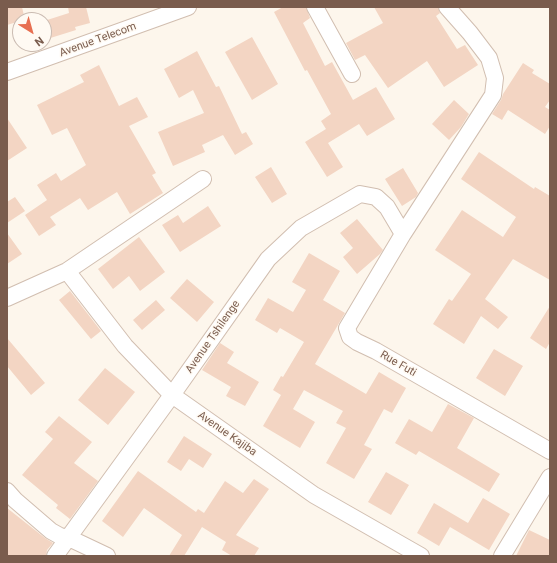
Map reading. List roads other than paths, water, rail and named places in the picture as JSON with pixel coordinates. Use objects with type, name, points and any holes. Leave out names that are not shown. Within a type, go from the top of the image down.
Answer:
[{"type":"street","name":"Avenue Telecom","points":[[7,72],[188,7]]},
{"type":"street","points":[[315,7],[352,74]]},
{"type":"street","name":"Rue Futi","points":[[447,7],[470,33],[489,58],[495,78],[493,95],[403,234],[347,328],[350,337],[357,342],[550,451]]},
{"type":"street","points":[[7,298],[67,271],[204,179]]},
{"type":"street","name":"Avenue Tshilenge","points":[[55,556],[172,395],[268,259],[301,228],[360,194],[376,197],[387,206],[403,234]]},
{"type":"street","name":"Avenue Kajiba","points":[[67,271],[124,346],[172,395],[314,495],[421,556]]},
{"type":"street","points":[[502,556],[550,477]]},
{"type":"street","points":[[7,491],[15,500],[51,531],[107,556]]}]
